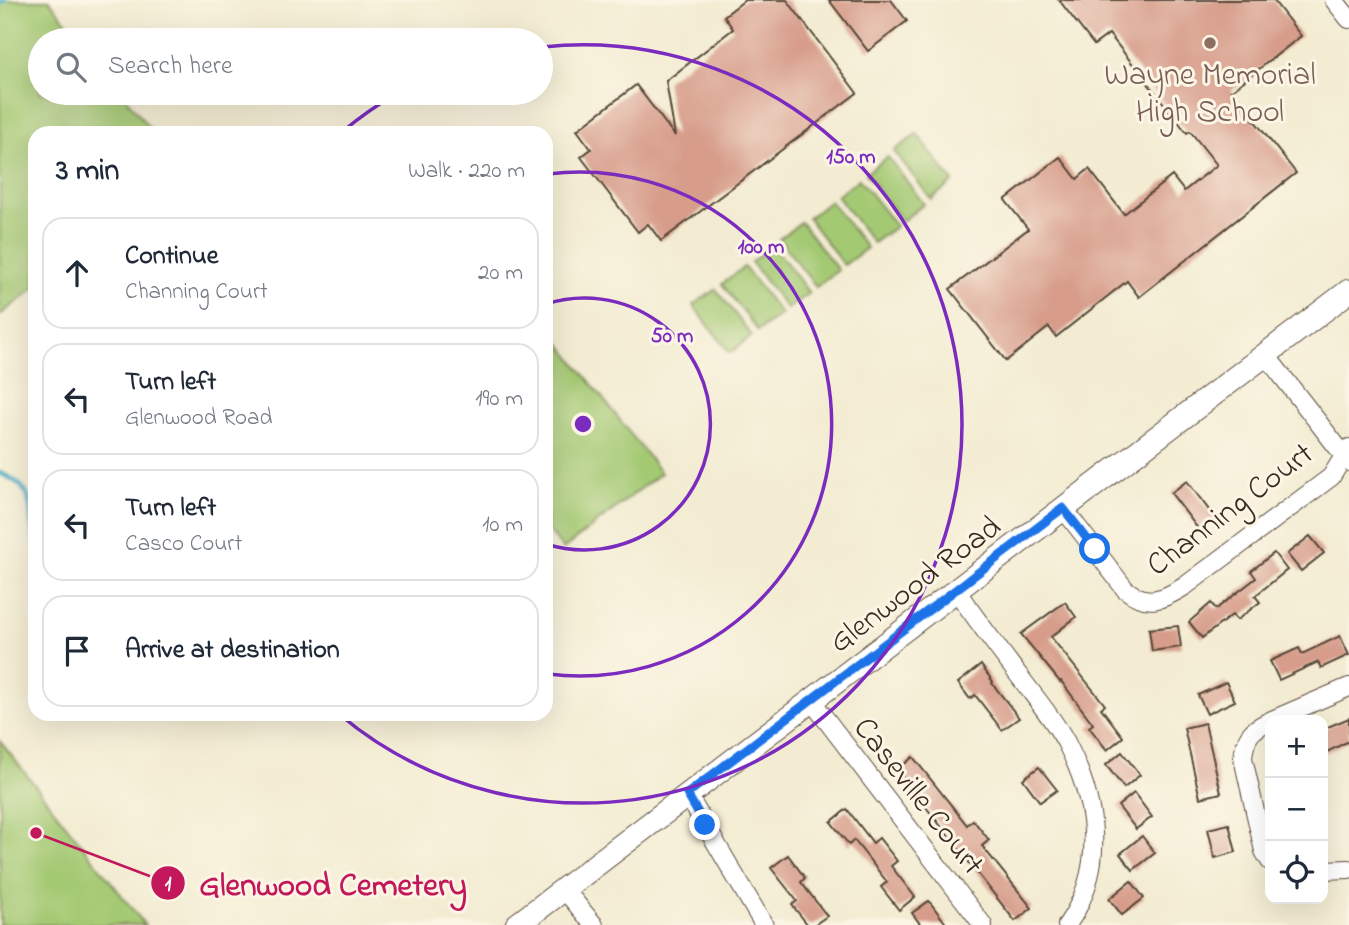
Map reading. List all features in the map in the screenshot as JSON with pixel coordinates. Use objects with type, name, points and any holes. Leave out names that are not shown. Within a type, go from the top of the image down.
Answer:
[{"type":"street","points":[[1334,0],[1349,19]]},
{"type":"street","name":"Glenwood Road","points":[[517,925],[1349,291]]},
{"type":"street","points":[[1265,354],[1347,455]]},
{"type":"street","name":"Channing Court","points":[[1063,508],[1125,589],[1139,598],[1158,600],[1185,586],[1331,477],[1347,455]]},
{"type":"street","points":[[956,590],[1052,719],[1066,743],[1083,784],[1091,810],[1094,852],[1090,877],[1077,910],[1067,925]]},
{"type":"street","points":[[1285,715],[1349,687]]},
{"type":"street","name":"Caseville Court","points":[[811,700],[982,925]]},
{"type":"street","points":[[1265,725],[1251,733],[1244,745],[1243,758],[1265,853]]},
{"type":"street","points":[[687,794],[764,925]]},
{"type":"street","points":[[1328,870],[1349,869]]},
{"type":"street","points":[[564,889],[594,925]]},
{"type":"green space","points":[[0,0],[49,0],[71,28],[28,28],[28,105],[131,105],[148,126],[28,126],[28,293],[0,315]]},
{"type":"green space","points":[[917,134],[953,182],[931,199],[894,151]]},
{"type":"green space","points":[[888,157],[924,204],[902,221],[866,173]]},
{"type":"green space","points":[[859,179],[896,226],[873,243],[837,196]]},
{"type":"green space","points":[[830,201],[867,248],[844,265],[808,218]]},
{"type":"green space","points":[[801,222],[838,270],[816,287],[779,239]]},
{"type":"green space","points":[[773,245],[809,293],[787,309],[751,262]]},
{"type":"green space","points":[[744,267],[781,314],[758,331],[722,284]]},
{"type":"green space","points":[[716,289],[752,336],[730,353],[693,305]]},
{"type":"green space","points":[[553,334],[661,473],[563,549],[553,536]]},
{"type":"green space","points":[[0,741],[145,925],[0,925]]},
{"type":"building","points":[[745,0],[787,0],[857,93],[661,241],[648,224],[638,232],[581,157],[591,149],[577,130],[636,85],[675,136],[666,81],[733,29],[724,16]]},
{"type":"building","points":[[829,0],[891,0],[907,21],[868,51]]},
{"type":"building","points":[[1059,0],[1273,0],[1301,36],[1231,91],[1296,173],[1139,297],[1127,281],[1056,337],[1049,327],[1006,361],[950,289],[1028,229],[1005,200],[1060,157],[1077,179],[1089,169],[1124,214],[1172,176],[1184,191],[1217,165],[1190,131],[1187,133],[1109,34],[1094,45]]},
{"type":"building","points":[[1187,481],[1215,518],[1199,530],[1171,493]]},
{"type":"building","points":[[1310,536],[1324,553],[1301,571],[1287,554]]},
{"type":"building","points":[[1274,553],[1287,570],[1255,596],[1260,602],[1237,620],[1232,615],[1202,638],[1189,622],[1211,603],[1216,609],[1256,578],[1251,571]]},
{"type":"building","points":[[1065,602],[1076,617],[1051,637],[1105,705],[1101,708],[1123,737],[1107,750],[1089,727],[1093,724],[1021,634]]},
{"type":"building","points":[[1178,626],[1181,647],[1152,651],[1149,629]]},
{"type":"building","points":[[1340,636],[1349,655],[1321,668],[1318,662],[1279,680],[1270,661],[1299,648],[1302,654]]},
{"type":"building","points":[[981,665],[1019,718],[1002,730],[975,695],[970,699],[958,683]]},
{"type":"building","points":[[1226,682],[1235,701],[1207,714],[1198,695]]},
{"type":"building","points":[[1349,718],[1349,741],[1328,752],[1328,727]]},
{"type":"building","points":[[1205,723],[1221,793],[1200,798],[1184,728]]},
{"type":"building","points":[[1122,752],[1140,775],[1124,788],[1106,765]]},
{"type":"building","points":[[913,757],[967,825],[973,820],[989,840],[982,846],[1032,908],[1015,921],[897,770]]},
{"type":"building","points":[[1039,767],[1057,790],[1040,802],[1023,779]]},
{"type":"building","points":[[1134,793],[1152,817],[1136,829],[1118,806]]},
{"type":"building","points":[[847,809],[873,843],[879,838],[897,861],[891,866],[915,897],[899,910],[881,887],[887,882],[854,840],[849,845],[831,822]]},
{"type":"building","points":[[1229,824],[1236,852],[1215,858],[1208,829]]},
{"type":"building","points":[[1142,836],[1155,853],[1133,870],[1120,854]]},
{"type":"building","points":[[788,855],[805,878],[801,882],[827,916],[814,925],[808,925],[792,905],[797,901],[771,868]]},
{"type":"building","points":[[1131,881],[1144,898],[1122,915],[1109,899]]},
{"type":"building","points":[[929,901],[947,925],[921,925],[912,913]]},
{"type":"waterway","points":[[0,4],[5,0]]},
{"type":"waterway","points":[[0,473],[22,487],[28,498]]},
{"type":"place","name":"Wayne Memorial High School","points":[[1210,43]]},
{"type":"place","name":"Glenwood Cemetery","points":[[36,833]]},
{"type":"route","points":[[705,825],[687,794],[1063,508],[1095,549]]}]
